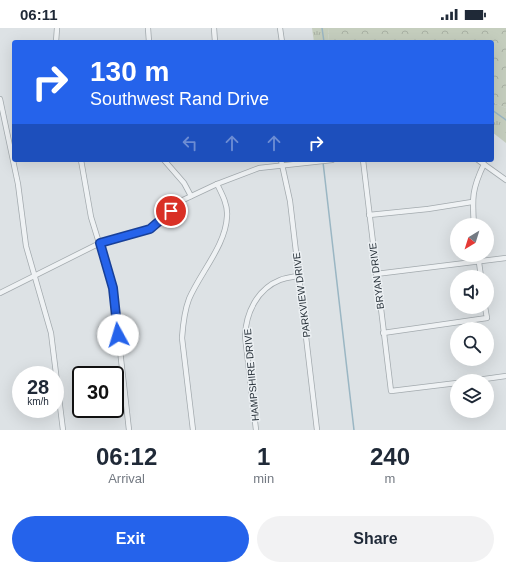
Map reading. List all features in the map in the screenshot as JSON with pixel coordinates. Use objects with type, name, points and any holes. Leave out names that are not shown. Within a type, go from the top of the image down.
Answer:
[{"type":"street","points":[[56,40],[57,28]]},
{"type":"street","points":[[148,28],[149,40]]},
{"type":"street","points":[[214,28],[216,40]]},
{"type":"street","points":[[280,28],[282,40]]},
{"type":"street","points":[[0,99],[12,156]]},
{"type":"street","points":[[13,162],[18,184],[26,246],[51,333],[63,430]]},
{"type":"street","points":[[81,162],[90,217],[100,243],[113,288],[129,430]]},
{"type":"street","points":[[166,162],[184,184],[191,196]]},
{"type":"street","points":[[0,293],[100,243],[150,229],[176,205],[217,184],[259,168],[282,163],[316,162]]},
{"type":"street","name":"BRYAN DRIVE","points":[[363,162],[391,391],[450,384]]},
{"type":"street","points":[[481,162],[506,180]]},
{"type":"street","name":"PARKVIEW DRIVE","points":[[282,163],[290,201],[316,430]]},
{"type":"street","points":[[473,218],[472,202],[476,181],[484,164]]},
{"type":"street","points":[[193,430],[182,338],[183,324],[185,310],[190,298],[216,250],[226,225],[226,205],[217,184]]},
{"type":"street","points":[[369,215],[428,209],[472,202]]},
{"type":"street","points":[[494,259],[506,258]]},
{"type":"street","points":[[376,274],[470,262]]},
{"type":"street","name":"HAMPSHIRE DRIVE","points":[[256,430],[245,336],[247,320],[254,302],[267,287],[281,280],[298,276]]},
{"type":"street","points":[[383,333],[487,318],[486,314]]},
{"type":"street","points":[[494,378],[506,376]]},
{"type":"green space","points":[[312,28],[328,28],[329,40],[314,40]]},
{"type":"green space","points":[[328,28],[506,28],[506,108],[494,103],[494,40],[329,40]]},
{"type":"green space","points":[[494,103],[506,108],[506,143],[494,134]]},
{"type":"waterway","points":[[322,28],[324,40]]},
{"type":"waterway","points":[[494,111],[506,120]]},
{"type":"waterway","points":[[323,162],[354,430]]},
{"type":"route","points":[[118,335],[113,288],[100,243],[150,229],[171,211]]}]
